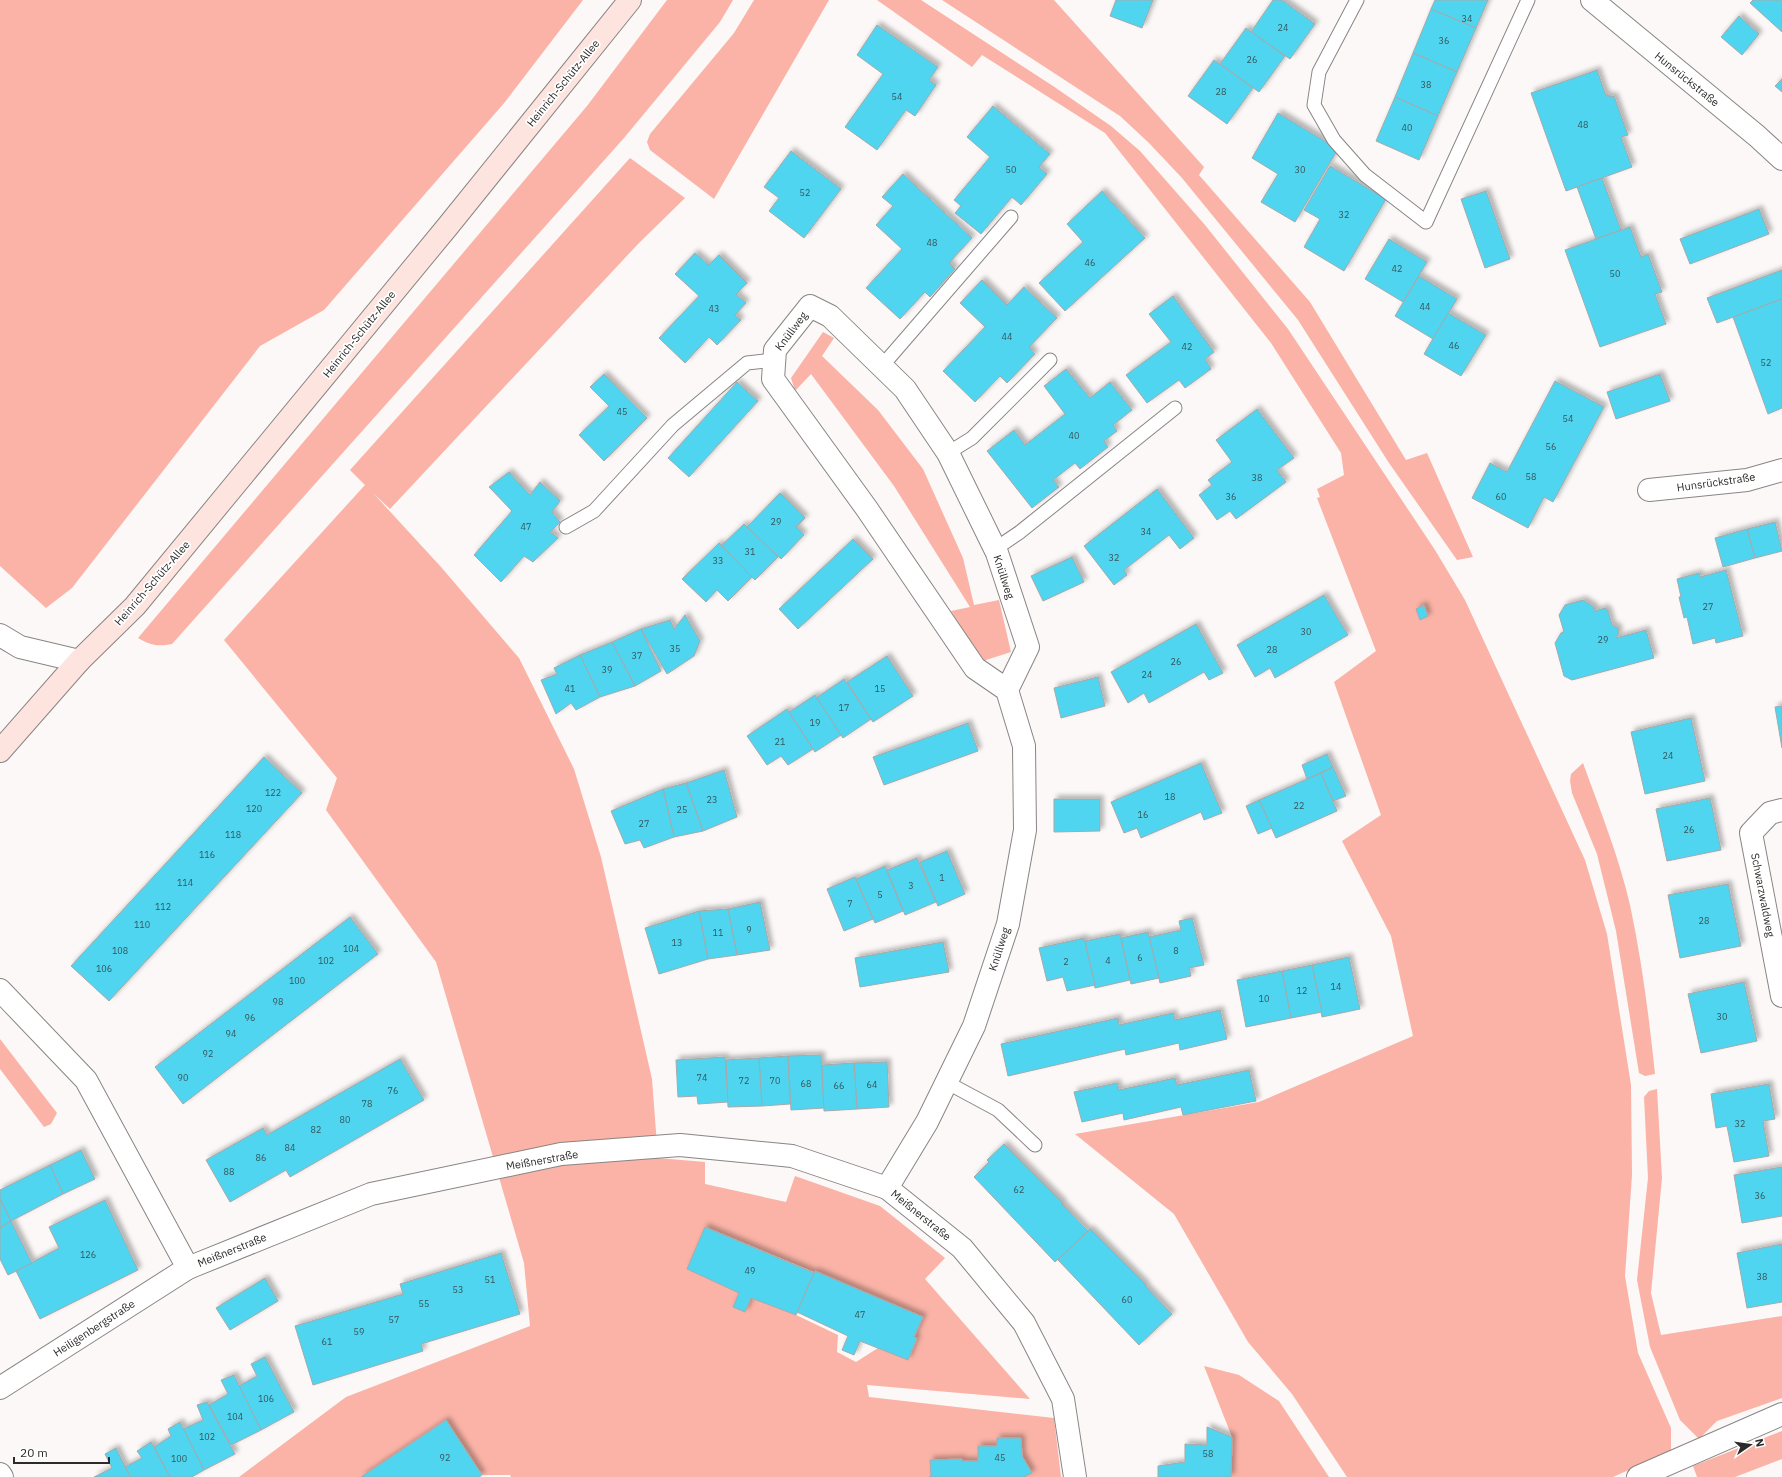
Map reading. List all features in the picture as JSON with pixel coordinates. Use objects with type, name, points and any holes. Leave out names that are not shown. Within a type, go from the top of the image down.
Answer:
[{"type":"main road","name":"Heinrich-Schütz-Allee","points":[[0,751],[79,661],[135,606],[438,238],[630,0]]},
{"type":"street","name":"Hunsrückstraße","points":[[1592,0],[1757,136],[1782,159]]},
{"type":"street","name":"Knüllweg","points":[[887,1188],[927,1122],[974,1026],[1008,924],[1025,830],[1024,746],[1007,690],[975,668],[867,509],[772,379],[775,350],[810,306],[830,316],[906,390],[948,453],[995,549],[1028,647],[1007,690]]},
{"type":"street","name":"Hunsrückstraße","points":[[1649,490],[1747,480],[1782,470]]},
{"type":"street","points":[[0,635],[20,647],[79,661]]},
{"type":"street","name":"Schwarzwaldweg","points":[[1782,810],[1770,813],[1751,833],[1782,996]]},
{"type":"street","name":"Meißnerstraße","points":[[0,990],[86,1080],[188,1268],[371,1194],[561,1154],[680,1145],[784,1155],[792,1156],[887,1188],[962,1248],[1024,1323],[1063,1399],[1075,1477]]},
{"type":"street","name":"Heiligenbergstraße","points":[[0,1388],[188,1268]]},
{"type":"street","points":[[1638,1477],[1782,1414]]},
{"type":"lane","points":[[1357,0],[1319,72],[1314,105],[1334,140],[1365,175],[1426,222],[1528,0]]},
{"type":"lane","points":[[882,366],[1011,217]]},
{"type":"lane","points":[[566,528],[594,511],[673,425],[747,363],[774,360]]},
{"type":"lane","points":[[948,453],[972,438],[1050,360]]},
{"type":"lane","points":[[995,549],[1020,532],[1175,408]]},
{"type":"lane","points":[[946,1082],[998,1110],[1035,1145]]},
{"type":"shaded area","points":[[0,0],[583,0],[505,102],[324,310],[260,346],[72,588],[46,608],[0,566]]},
{"type":"shaded area","points":[[667,0],[733,0],[720,22],[624,138],[172,644],[154,645],[138,638],[587,106]]},
{"type":"shaded area","points":[[754,0],[829,0],[714,199],[650,150],[647,142],[650,134],[734,33]]},
{"type":"shaded area","points":[[877,0],[921,0],[1053,86],[1111,126],[1140,151],[1205,225],[1288,329],[1435,550],[1465,600],[1585,860],[1607,934],[1631,1085],[1632,1175],[1625,1276],[1638,1353],[1671,1428],[1671,1451],[1613,1477],[1347,1477],[1292,1394],[1248,1342],[1174,1214],[1075,1134],[1259,1102],[1413,1036],[1391,936],[1342,841],[1381,815],[1334,682],[1376,651],[1317,498],[1320,497],[1317,489],[1344,475],[1341,453],[1271,343],[1105,133],[982,55],[972,67]]},
{"type":"shaded area","points":[[942,0],[1054,0],[1204,167],[1199,175],[1310,302],[1406,460],[1427,453],[1473,557],[1457,560],[1389,463],[1298,320],[1182,178],[1149,143],[1120,116]]},
{"type":"shaded area","points":[[630,158],[685,198],[638,244],[390,509],[373,493],[441,567],[519,658],[574,769],[601,857],[652,1079],[658,1158],[705,1162],[705,1184],[786,1202],[795,1176],[880,1206],[945,1258],[925,1279],[1030,1399],[867,1385],[869,1397],[1054,1418],[1061,1477],[1024,1477],[1021,1438],[997,1438],[997,1446],[978,1446],[978,1461],[962,1461],[962,1459],[930,1460],[931,1476],[929,1477],[511,1477],[510,1475],[482,1475],[446,1420],[361,1477],[239,1477],[346,1397],[530,1326],[524,1263],[436,962],[326,810],[337,778],[224,640],[365,485],[350,470]],"holes":[[[705,1227],[923,1317],[914,1337],[917,1339],[908,1360],[878,1348],[856,1362],[837,1352],[838,1335],[796,1315],[751,1298],[745,1312],[733,1307],[739,1293],[687,1269]]]},
{"type":"shaded area","points":[[823,332],[834,338],[822,356],[878,410],[923,469],[963,558],[974,605],[999,600],[1011,652],[983,661],[951,611],[970,607],[894,486],[811,374],[795,391],[791,378]]},
{"type":"shaded area","points":[[1583,763],[1615,851],[1626,887],[1645,989],[1655,1074],[1645,1076],[1639,1073],[1616,931],[1597,854],[1572,793],[1570,781],[1571,774]]},
{"type":"shaded area","points":[[0,1039],[57,1113],[51,1124],[44,1127],[0,1069]]},
{"type":"shaded area","points":[[1657,1089],[1662,1178],[1651,1293],[1661,1335],[1782,1316],[1782,1398],[1717,1421],[1699,1439],[1680,1420],[1650,1347],[1637,1280],[1648,1178],[1644,1097],[1649,1091]]},
{"type":"shaded area","points":[[1204,1366],[1239,1375],[1279,1401],[1329,1477],[1231,1477],[1232,1437]]},
{"type":"shaded area","points":[[1782,1431],[1782,1459],[1735,1477],[1697,1477],[1693,1466]]},
{"type":"building","points":[[1116,0],[1153,0],[1142,28],[1110,16]]},
{"type":"building","points":[[1273,0],[1282,0],[1315,24],[1290,59],[1251,32]]},
{"type":"building","points":[[1435,0],[1488,0],[1476,28],[1431,9]]},
{"type":"building","points":[[1753,0],[1782,0],[1782,32],[1750,3]]},
{"type":"building","points":[[1431,9],[1476,28],[1457,72],[1413,53]]},
{"type":"building","points":[[1739,16],[1759,34],[1742,55],[1721,37]]},
{"type":"building","points":[[877,25],[938,67],[929,80],[936,85],[915,116],[906,110],[877,150],[845,127],[883,74],[857,55]]},
{"type":"building","points":[[1246,28],[1285,56],[1259,92],[1220,64]]},
{"type":"building","points":[[1413,53],[1457,72],[1438,116],[1395,97]]},
{"type":"building","points":[[1214,60],[1253,88],[1227,124],[1188,96]]},
{"type":"building","points":[[1597,70],[1606,96],[1614,96],[1628,135],[1621,137],[1632,167],[1566,191],[1531,93]]},
{"type":"building","points":[[1782,79],[1782,92],[1775,86]]},
{"type":"building","points":[[1395,97],[1438,116],[1419,160],[1376,141]]},
{"type":"building","points":[[993,106],[1050,154],[1039,167],[1047,174],[1021,205],[1012,197],[981,234],[955,213],[961,206],[954,200],[990,157],[967,137]]},
{"type":"building","points":[[1278,113],[1338,149],[1295,222],[1261,202],[1278,174],[1252,158]]},
{"type":"building","points":[[791,151],[841,189],[804,238],[769,211],[779,198],[764,187]]},
{"type":"building","points":[[1330,166],[1386,199],[1344,271],[1304,247],[1320,219],[1304,210]]},
{"type":"building","points":[[903,174],[972,238],[949,263],[955,269],[930,297],[925,292],[900,319],[866,288],[902,249],[876,225],[893,206],[882,197]]},
{"type":"building","points":[[1602,178],[1621,230],[1596,239],[1577,187]]},
{"type":"building","points":[[1102,191],[1145,238],[1065,311],[1039,283],[1083,242],[1067,224]]},
{"type":"building","points":[[1486,191],[1510,259],[1485,268],[1461,199]]},
{"type":"building","points":[[1759,209],[1769,234],[1690,264],[1680,239]]},
{"type":"building","points":[[1630,227],[1641,257],[1648,254],[1662,292],[1655,294],[1666,324],[1600,347],[1565,250]]},
{"type":"building","points":[[1389,239],[1427,262],[1403,302],[1365,279]]},
{"type":"building","points":[[695,253],[709,265],[719,255],[747,283],[736,294],[746,303],[735,315],[741,320],[717,345],[709,337],[685,363],[659,338],[699,296],[675,274]]},
{"type":"building","points":[[1782,270],[1782,299],[1717,323],[1707,298]]},
{"type":"building","points":[[1419,276],[1457,299],[1433,339],[1395,316]]},
{"type":"building","points":[[982,280],[1007,305],[1024,287],[1057,318],[1029,347],[1035,354],[1007,383],[1000,376],[975,402],[943,371],[985,327],[960,303]]},
{"type":"building","points":[[1173,296],[1214,352],[1205,359],[1211,369],[1185,388],[1179,380],[1147,403],[1126,375],[1171,342],[1149,314]]},
{"type":"building","points":[[1782,299],[1782,408],[1768,414],[1733,317]]},
{"type":"building","points":[[1448,313],[1486,335],[1461,376],[1424,354]]},
{"type":"building","points":[[1066,369],[1090,398],[1110,382],[1132,410],[1113,425],[1117,431],[1104,441],[1108,447],[1080,469],[1075,463],[1053,480],[1059,487],[1032,508],[987,451],[1014,430],[1025,445],[1065,414],[1044,386]]},
{"type":"building","points":[[604,374],[647,418],[604,461],[579,435],[609,406],[590,387]]},
{"type":"building","points":[[1660,374],[1670,401],[1616,419],[1607,392]]},
{"type":"building","points":[[1555,381],[1604,407],[1553,502],[1544,497],[1528,528],[1472,498],[1490,463],[1507,472]]},
{"type":"building","points":[[737,382],[758,401],[689,477],[668,458]]},
{"type":"building","points":[[1257,409],[1294,458],[1277,470],[1286,482],[1236,519],[1230,511],[1217,520],[1199,495],[1212,485],[1208,480],[1232,462],[1216,440]]},
{"type":"building","points":[[509,472],[530,495],[540,482],[560,501],[552,512],[560,522],[550,532],[558,538],[533,562],[524,556],[501,582],[474,555],[512,511],[489,487]]},
{"type":"building","points":[[1157,489],[1194,538],[1180,549],[1169,535],[1124,570],[1127,575],[1114,585],[1084,546]]},
{"type":"building","points":[[780,493],[805,518],[796,527],[804,535],[781,559],[747,527]]},
{"type":"building","points":[[1775,522],[1782,551],[1755,558],[1747,529]]},
{"type":"building","points":[[744,524],[778,557],[755,580],[721,546]]},
{"type":"building","points":[[1747,529],[1755,558],[1723,567],[1715,538]]},
{"type":"building","points":[[853,539],[873,559],[798,629],[779,609]]},
{"type":"building","points":[[719,543],[752,577],[728,601],[717,590],[706,602],[682,579]]},
{"type":"building","points":[[1072,557],[1084,582],[1043,601],[1031,576]]},
{"type":"building","points":[[1726,570],[1743,636],[1716,643],[1715,638],[1693,644],[1687,617],[1684,618],[1679,597],[1681,597],[1677,579],[1699,573],[1700,577]]},
{"type":"building","points":[[1324,595],[1348,635],[1275,678],[1270,668],[1255,677],[1237,645]]},
{"type":"building","points":[[1583,600],[1594,607],[1595,611],[1605,608],[1608,611],[1612,625],[1618,628],[1619,633],[1616,638],[1646,630],[1654,658],[1572,680],[1564,676],[1555,643],[1561,633],[1564,632],[1559,615],[1565,605]]},
{"type":"building","points":[[1424,605],[1428,616],[1420,620],[1416,609]]},
{"type":"building","points":[[685,615],[700,641],[694,656],[667,674],[641,629],[670,620],[674,629]]},
{"type":"building","points":[[1196,624],[1223,673],[1209,680],[1204,672],[1149,703],[1144,693],[1128,703],[1111,672]]},
{"type":"building","points":[[641,629],[661,671],[635,686],[612,642]]},
{"type":"building","points":[[612,642],[635,686],[600,697],[580,655]]},
{"type":"building","points":[[580,655],[600,697],[576,710],[571,703],[556,714],[541,680],[557,674],[554,668]]},
{"type":"building","points":[[887,656],[913,696],[873,722],[847,682]]},
{"type":"building","points":[[1098,677],[1105,706],[1061,718],[1054,688]]},
{"type":"building","points":[[844,679],[871,719],[843,738],[816,698]]},
{"type":"building","points":[[815,695],[841,735],[815,752],[789,712]]},
{"type":"building","points":[[1782,706],[1782,748],[1775,707]]},
{"type":"building","points":[[787,709],[813,749],[788,765],[781,756],[767,765],[747,736]]},
{"type":"building","points":[[1691,718],[1705,781],[1645,794],[1631,732]]},
{"type":"building","points":[[968,723],[978,751],[884,785],[873,757]]},
{"type":"building","points":[[1327,754],[1333,767],[1307,779],[1302,765]]},
{"type":"building","points":[[264,757],[302,793],[109,1001],[71,966]]},
{"type":"building","points":[[1201,763],[1222,813],[1204,820],[1201,812],[1141,838],[1137,828],[1124,833],[1111,802]]},
{"type":"building","points":[[1333,767],[1346,796],[1333,801],[1321,773]]},
{"type":"building","points":[[724,770],[737,817],[703,831],[686,783]]},
{"type":"building","points":[[1321,773],[1337,811],[1276,838],[1259,800]]},
{"type":"building","points":[[686,783],[703,831],[674,837],[663,789]]},
{"type":"building","points":[[663,789],[674,837],[644,848],[640,840],[625,844],[611,811]]},
{"type":"building","points":[[1710,798],[1721,850],[1667,861],[1656,809]]},
{"type":"building","points":[[1054,799],[1100,799],[1100,831],[1054,832]]},
{"type":"building","points":[[1259,800],[1272,828],[1258,834],[1246,806]]},
{"type":"building","points":[[947,851],[965,894],[938,906],[920,862]]},
{"type":"building","points":[[917,858],[936,902],[905,915],[887,870]]},
{"type":"building","points":[[885,866],[903,911],[875,923],[856,879]]},
{"type":"building","points":[[855,877],[873,919],[844,931],[827,889]]},
{"type":"building","points":[[1728,884],[1741,946],[1680,958],[1668,895]]},
{"type":"building","points":[[760,902],[770,950],[737,955],[728,909]]},
{"type":"building","points":[[728,909],[737,955],[708,959],[699,911]]},
{"type":"building","points":[[699,911],[708,959],[659,974],[645,928]]},
{"type":"building","points":[[350,917],[378,954],[183,1104],[155,1067]]},
{"type":"building","points":[[1192,918],[1204,965],[1189,968],[1191,976],[1160,983],[1149,937],[1181,930],[1179,921]]},
{"type":"building","points":[[1148,932],[1159,978],[1131,984],[1121,938]]},
{"type":"building","points":[[1120,934],[1130,980],[1095,988],[1085,941]]},
{"type":"building","points":[[1084,938],[1095,985],[1067,991],[1063,977],[1047,981],[1039,948]]},
{"type":"building","points":[[943,942],[949,972],[860,987],[855,958]]},
{"type":"building","points":[[1349,957],[1360,1009],[1322,1017],[1312,965]]},
{"type":"building","points":[[1312,965],[1322,1012],[1291,1018],[1282,971]]},
{"type":"building","points":[[1282,971],[1291,1018],[1246,1027],[1237,980]]},
{"type":"building","points":[[1744,982],[1757,1041],[1701,1053],[1688,994]]},
{"type":"building","points":[[1220,1010],[1227,1039],[1180,1050],[1179,1043],[1126,1055],[1125,1049],[1008,1076],[1001,1044],[1118,1018],[1119,1025],[1173,1013],[1175,1020]]},
{"type":"building","points":[[821,1055],[824,1108],[791,1110],[788,1056]]},
{"type":"building","points":[[788,1056],[790,1104],[762,1106],[759,1058]]},
{"type":"building","points":[[725,1057],[728,1102],[698,1104],[697,1096],[678,1097],[676,1060]]},
{"type":"building","points":[[759,1058],[762,1106],[728,1107],[726,1060]]},
{"type":"building","points":[[400,1059],[424,1100],[290,1177],[286,1170],[230,1202],[206,1160],[263,1128],[267,1135]]},
{"type":"building","points":[[887,1062],[889,1107],[857,1109],[854,1063]]},
{"type":"building","points":[[854,1063],[857,1109],[824,1111],[822,1065]]},
{"type":"building","points":[[1249,1070],[1256,1101],[1183,1115],[1181,1107],[1124,1120],[1123,1113],[1082,1122],[1074,1092],[1117,1083],[1119,1090],[1175,1078],[1177,1085]]},
{"type":"building","points":[[1769,1084],[1775,1119],[1763,1121],[1769,1156],[1734,1162],[1727,1126],[1716,1128],[1711,1094]]},
{"type":"building","points":[[1004,1144],[1063,1203],[1062,1204],[1088,1231],[1055,1262],[974,1177],[989,1162],[987,1160]]},
{"type":"building","points":[[81,1150],[95,1179],[63,1194],[50,1165]]},
{"type":"building","points":[[50,1165],[63,1194],[11,1221],[0,1199],[0,1190]]},
{"type":"building","points":[[1782,1167],[1782,1216],[1742,1223],[1734,1175]]},
{"type":"building","points":[[0,1199],[11,1221],[0,1228]]},
{"type":"building","points":[[105,1200],[138,1270],[40,1319],[16,1271],[59,1248],[49,1227]]},
{"type":"building","points":[[11,1221],[32,1263],[8,1275],[0,1259],[0,1228]]},
{"type":"building","points":[[705,1227],[814,1273],[796,1315],[751,1298],[745,1312],[733,1307],[739,1293],[687,1269]]},
{"type":"building","points":[[1090,1229],[1146,1285],[1145,1286],[1172,1314],[1139,1345],[1058,1260]]},
{"type":"building","points":[[1782,1244],[1782,1302],[1747,1308],[1737,1253]]},
{"type":"building","points":[[501,1253],[520,1314],[421,1344],[423,1351],[313,1385],[295,1326],[403,1294],[400,1284]]},
{"type":"building","points":[[815,1271],[923,1317],[914,1337],[917,1338],[908,1360],[860,1341],[854,1355],[842,1350],[848,1336],[797,1312]]},
{"type":"building","points":[[265,1278],[278,1301],[230,1330],[216,1308]]},
{"type":"building","points":[[265,1357],[294,1412],[261,1430],[239,1386],[257,1376],[251,1364]]},
{"type":"building","points":[[234,1375],[261,1430],[231,1445],[209,1405],[228,1394],[221,1380]]},
{"type":"building","points":[[207,1402],[235,1454],[204,1470],[183,1429],[203,1420],[197,1405]]},
{"type":"building","points":[[446,1420],[482,1475],[479,1477],[361,1477]]},
{"type":"building","points":[[180,1422],[204,1470],[192,1477],[170,1477],[154,1447],[171,1436],[168,1429]]},
{"type":"building","points":[[1207,1427],[1232,1437],[1231,1477],[1158,1477],[1158,1466],[1185,1462],[1185,1444],[1207,1445]]},
{"type":"building","points":[[997,1438],[1021,1438],[1022,1456],[1032,1473],[1024,1477],[929,1477],[931,1476],[930,1460],[962,1459],[962,1461],[978,1461],[978,1446],[997,1446]]},
{"type":"building","points":[[151,1442],[170,1477],[130,1477],[125,1467],[142,1458],[137,1451]]},
{"type":"building","points":[[116,1448],[130,1477],[94,1477],[112,1468],[105,1454]]}]
